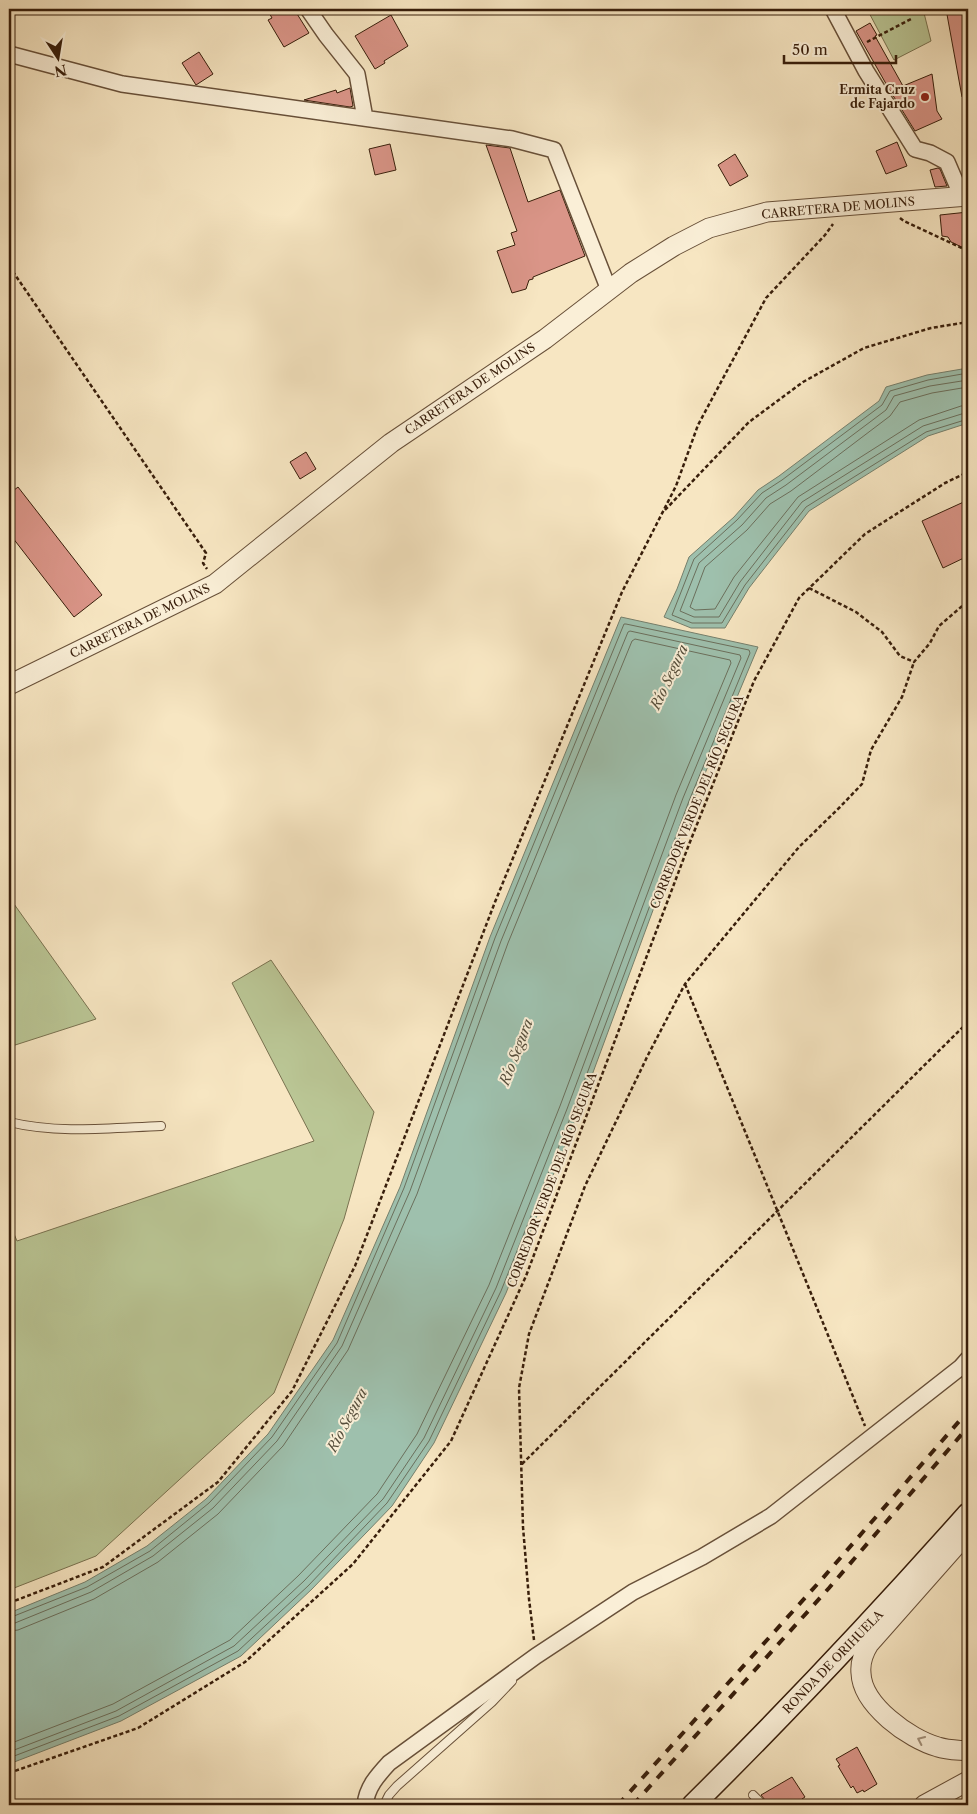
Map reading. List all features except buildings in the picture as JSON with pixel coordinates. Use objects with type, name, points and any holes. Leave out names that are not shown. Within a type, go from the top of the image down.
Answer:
[{"type":"main road","name":"RONDA DE ORIHUELA","points":[[693,1805],[778,1720],[871,1622],[968,1514]]},
{"type":"street","points":[[308,9],[357,74],[365,118]]},
{"type":"street","points":[[833,9],[866,71],[915,149],[947,162],[965,196]]},
{"type":"street","points":[[9,54],[122,84],[512,139],[554,150],[609,290]]},
{"type":"street","name":"CARRETERA DE MOLINS","points":[[9,685],[216,584],[391,443],[545,339],[631,273],[674,246],[709,228],[767,212],[965,196]]},
{"type":"street","points":[[365,1805],[368,1790],[375,1777],[389,1763],[536,1656],[632,1592],[702,1557],[771,1516],[962,1367],[968,1359]]},
{"type":"street","points":[[968,1532],[869,1644],[865,1652],[861,1674],[864,1687],[878,1709],[898,1728],[938,1748],[968,1751]]},
{"type":"street","points":[[934,1803],[968,1782]]},
{"type":"lane","points":[[9,1122],[23,1125],[76,1129],[160,1126]]},
{"type":"lane","points":[[384,1805],[389,1795],[397,1786],[492,1702],[536,1656]]},
{"type":"lane","points":[[753,1795],[763,1805]]},
{"type":"path","points":[[855,49],[911,19]]},
{"type":"path","points":[[885,203],[904,221],[968,251]]},
{"type":"path","points":[[9,1603],[103,1567],[218,1482],[292,1390],[355,1266],[495,902],[622,592],[676,486],[698,425],[766,298],[825,235],[847,206]]},
{"type":"path","points":[[9,266],[206,553],[203,563],[216,584]]},
{"type":"path","points":[[662,513],[749,422],[803,382],[864,348],[932,328],[968,322]]},
{"type":"path","name":"CORREDOR VERDE DEL RÍO SEGURA","points":[[9,1773],[138,1728],[245,1662],[353,1564],[451,1441],[526,1276],[688,847],[754,681],[799,598],[864,534],[945,483],[968,472]]},
{"type":"path","points":[[809,588],[856,612],[882,632],[900,656],[914,662]]},
{"type":"path","points":[[536,1656],[523,1526],[519,1388],[529,1334],[585,1186],[685,984],[799,847],[862,784],[871,750],[902,697],[914,662],[930,644],[939,626],[968,601]]},
{"type":"path","points":[[685,984],[870,1439]]},
{"type":"path","points":[[522,1464],[968,1022]]},
{"type":"shaded area","points":[[867,9],[923,9],[931,41],[894,60]]},
{"type":"shaded area","points":[[9,897],[96,1019],[9,1047]]},
{"type":"shaded area","points":[[271,960],[374,1112],[344,1219],[274,1393],[96,1556],[9,1590],[9,1222],[17,1241],[314,1141],[232,983]]},
{"type":"water","points":[[968,368],[968,423],[928,436],[809,511],[749,588],[725,628],[691,628],[664,617],[689,557],[734,517],[758,490],[879,401],[886,387],[927,375]]},
{"type":"water","name":"Río Segura","points":[[621,617],[758,647],[693,802],[578,1113],[506,1293],[434,1443],[392,1506],[312,1589],[241,1656],[121,1721],[9,1764],[9,1613],[85,1582],[147,1546],[206,1499],[268,1434],[333,1340],[400,1187],[490,937]]},
{"type":"railway","points":[[618,1805],[822,1579],[968,1411]]},
{"type":"railway","points":[[633,1805],[829,1588],[968,1427]]},
{"type":"place","name":"Ermita Cruz de Fajardo","points":[[925,97]]}]
